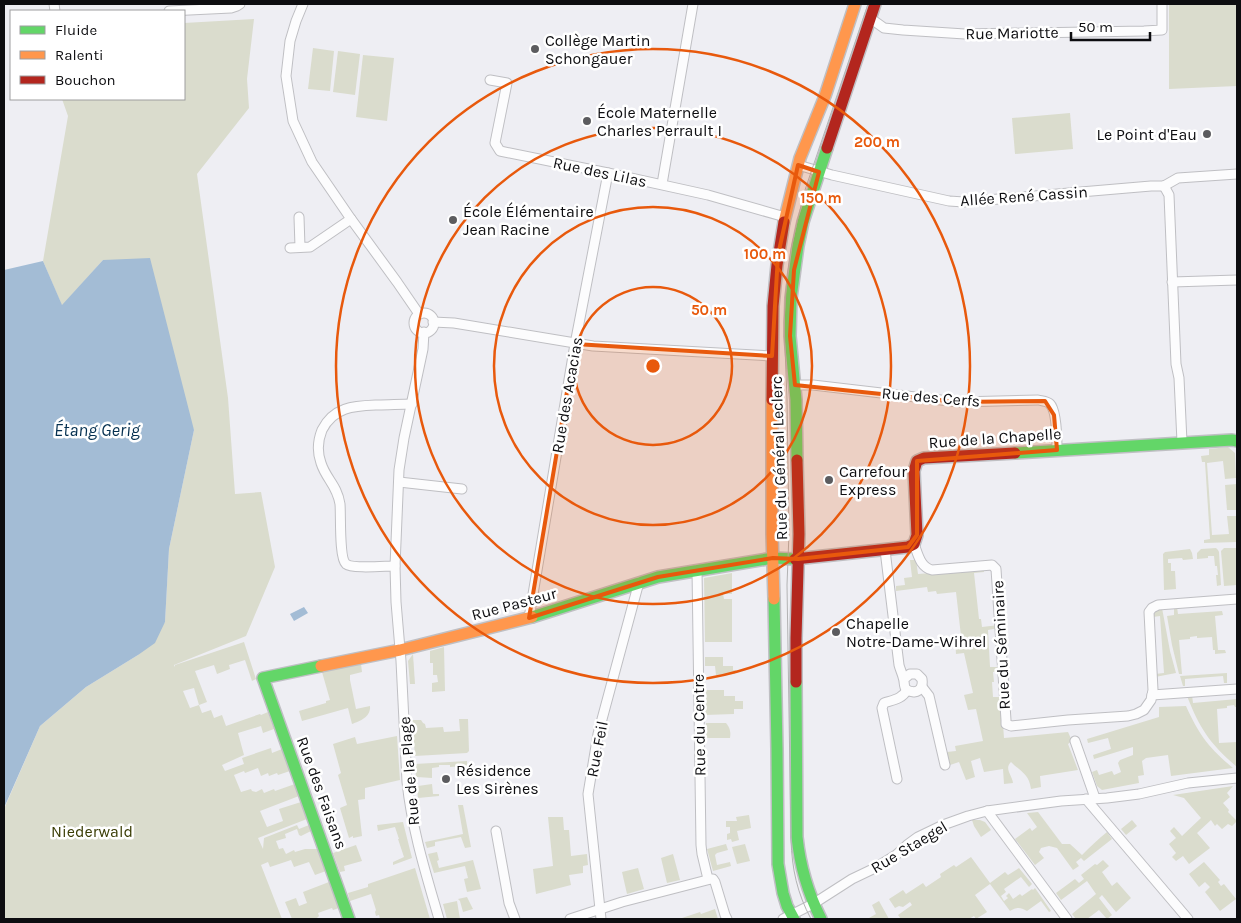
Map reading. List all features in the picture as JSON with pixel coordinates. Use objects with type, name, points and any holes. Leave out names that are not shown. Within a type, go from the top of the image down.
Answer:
[{"type":"main road","name":"Rue du Général Leclerc","points":[[790,918],[779,871],[772,558],[773,296],[785,217],[798,165],[820,110],[855,4]]},
{"type":"main road","name":"Rue du Général Leclerc","points":[[821,919],[813,904],[802,872],[797,837],[795,696],[799,534],[796,400],[790,336],[791,298],[803,222],[875,4]]},
{"type":"main road","name":"Rue de la Chapelle","points":[[914,544],[916,538],[915,467],[917,461],[929,457],[1182,442],[1237,441]]},
{"type":"main road","points":[[772,558],[798,559],[885,550],[908,547],[914,544]]},
{"type":"main road","name":"Rue Pasteur","points":[[263,678],[400,650],[529,618],[658,577],[772,558]]},
{"type":"main road","name":"Rue des Faisans","points":[[263,678],[349,919]]},
{"type":"street","points":[[185,10],[231,8],[239,4]]},
{"type":"street","points":[[303,4],[290,41],[286,76],[293,121],[312,162],[419,314]]},
{"type":"street","points":[[662,184],[693,4]]},
{"type":"street","name":"Rue Mariotte","points":[[870,18],[879,25],[889,28],[952,33],[994,34],[1162,30],[1162,4]]},
{"type":"street","name":"Rue des Lilas","points":[[490,80],[507,83],[495,143],[500,151],[662,184],[785,217]]},
{"type":"street","name":"Allée René Cassin","points":[[798,165],[819,172],[950,201],[964,202],[1164,186],[1178,178],[1237,174]]},
{"type":"street","name":"Rue des Acacias","points":[[529,618],[575,344],[608,173]]},
{"type":"street","points":[[1164,186],[1169,195],[1172,282],[1182,442]]},
{"type":"street","points":[[299,217],[300,247]]},
{"type":"street","points":[[290,248],[310,247],[351,219]]},
{"type":"street","points":[[1172,282],[1237,280]]},
{"type":"street","points":[[424,313],[432,317],[433,322],[431,329],[424,332],[420,332],[414,325],[416,317],[424,313]]},
{"type":"street","points":[[433,322],[600,347],[772,356]]},
{"type":"street","name":"Rue de la Plage","points":[[424,332],[423,349],[404,438],[399,482],[395,566],[407,782],[415,837],[439,919]]},
{"type":"street","name":"Rue des Cerfs","points":[[795,385],[813,385],[958,402],[1045,401],[1052,407],[1054,415],[1057,450]]},
{"type":"street","points":[[395,566],[355,566],[344,562],[339,498],[334,485],[320,463],[318,448],[321,433],[327,421],[345,408],[412,404]]},
{"type":"street","points":[[399,482],[462,489]]},
{"type":"street","name":"Rue du Séminaire","points":[[914,544],[921,564],[927,569],[992,565],[996,568],[1006,724],[1132,715],[1147,707],[1152,695]]},
{"type":"street","points":[[885,550],[898,665],[907,690],[914,692],[920,690],[922,686]]},
{"type":"street","name":"Rue du Centre","points":[[697,570],[700,845],[708,879],[714,880],[728,919]]},
{"type":"street","name":"Rue Feil","points":[[601,919],[588,794],[598,734],[639,582]]},
{"type":"street","points":[[1237,599],[1158,605],[1149,612],[1153,680],[1152,695],[1237,688]]},
{"type":"street","points":[[904,679],[910,674],[917,674],[922,679],[922,686],[929,696],[945,765]]},
{"type":"street","points":[[897,779],[882,708],[884,703],[899,698],[907,690]]},
{"type":"street","points":[[1075,741],[1090,799],[1188,919]]},
{"type":"street","name":"Rue Staegel","points":[[790,918],[852,879],[896,855],[910,842],[956,819],[987,811],[1062,801],[1139,794],[1188,783],[1237,778]]},
{"type":"street","points":[[987,811],[1067,919]]},
{"type":"street","points":[[496,831],[510,903],[515,919]]},
{"type":"street","points":[[570,919],[708,879]]},
{"type":"highlighted area","points":[[798,165],[819,172],[794,270],[790,336],[795,385],[958,402],[1045,401],[1054,415],[1057,450],[917,461],[917,535],[908,547],[798,559],[773,558],[658,577],[529,618],[575,344],[772,356],[778,255]]},
{"type":"green space","points":[[1169,4],[1237,4],[1237,86],[1169,89]]},
{"type":"green space","name":"Niederwald","points":[[254,19],[247,79],[249,108],[197,174],[228,398],[235,494],[261,492],[275,567],[246,636],[174,665],[175,667],[175,665],[244,642],[256,679],[252,681],[245,660],[229,665],[230,669],[217,674],[214,665],[195,671],[207,702],[199,705],[202,713],[211,710],[214,718],[222,715],[226,726],[268,712],[274,729],[263,733],[261,726],[238,733],[244,755],[222,765],[225,771],[244,764],[242,758],[271,748],[272,753],[282,749],[290,771],[278,775],[277,773],[269,776],[268,773],[261,776],[258,768],[234,775],[241,792],[251,789],[256,792],[262,789],[264,793],[295,784],[299,796],[260,811],[267,827],[283,821],[279,809],[301,802],[307,819],[258,838],[263,849],[264,838],[297,825],[299,829],[309,825],[311,831],[301,836],[297,829],[285,834],[286,838],[276,841],[279,849],[283,848],[286,854],[294,850],[295,852],[305,849],[317,849],[326,871],[315,875],[309,862],[294,867],[291,860],[270,867],[268,862],[261,865],[282,919],[4,919],[4,809],[40,726],[86,687],[138,655],[165,622],[169,549],[194,430],[103,260],[62,306],[43,261],[68,116],[62,100],[185,100],[185,23]],"holes":[[[194,688],[199,705],[190,708],[183,691]]]},
{"type":"green space","points":[[313,48],[334,51],[330,91],[308,89]]},
{"type":"green space","points":[[338,51],[360,54],[355,95],[333,92]]},
{"type":"green space","points":[[363,55],[394,58],[387,121],[356,117]]},
{"type":"green space","points":[[1070,113],[1073,149],[1015,154],[1012,118]]},
{"type":"green space","points":[[1228,447],[1235,453],[1236,478],[1225,479],[1223,461],[1207,463],[1212,535],[1229,534],[1227,516],[1237,516],[1237,542],[1204,543],[1204,540],[1210,539],[1205,462],[1202,462],[1201,456],[1209,455],[1209,449]]},
{"type":"green space","points":[[1237,484],[1237,510],[1227,510],[1225,485]]},
{"type":"green space","points":[[1216,548],[1219,552],[1221,585],[1217,586],[1216,575],[1218,575],[1214,556],[1197,559],[1197,553],[1201,549]]},
{"type":"green space","points":[[1224,548],[1237,548],[1237,585],[1224,586],[1221,551]]},
{"type":"green space","points":[[1190,549],[1193,559],[1168,559],[1168,563],[1171,563],[1171,571],[1175,571],[1176,589],[1164,590],[1163,554],[1165,552]]},
{"type":"green space","points":[[910,560],[916,560],[918,574],[984,569],[984,572],[974,573],[979,619],[981,619],[982,627],[999,625],[999,628],[988,630],[990,667],[999,667],[999,671],[993,672],[993,697],[1001,697],[1004,738],[1068,732],[1072,741],[1068,744],[1078,770],[1040,776],[1041,787],[1031,789],[1026,777],[1011,762],[1008,770],[1013,783],[1004,784],[1003,769],[984,772],[980,758],[971,761],[975,777],[966,780],[959,762],[950,765],[947,752],[956,751],[955,746],[983,741],[976,709],[968,710],[964,695],[973,693],[964,653],[956,654],[955,637],[961,636],[956,592],[937,594],[936,591],[928,592],[927,587],[896,591],[896,586],[905,585],[904,578],[912,577]]},
{"type":"green space","points":[[732,573],[732,594],[723,594],[724,599],[732,599],[732,642],[705,642],[704,578]]},
{"type":"green space","points":[[1174,607],[1177,607],[1178,614],[1222,611],[1223,615],[1215,616],[1218,650],[1225,650],[1226,653],[1215,654],[1212,637],[1197,638],[1197,636],[1179,640],[1182,674],[1179,674],[1167,616],[1174,615]]},
{"type":"green space","points":[[1162,608],[1176,673],[1155,677],[1155,674],[1164,673],[1160,616],[1153,617],[1157,609]]},
{"type":"green space","points":[[444,647],[445,691],[432,692],[432,683],[438,682],[437,675],[433,675],[430,651]]},
{"type":"green space","points":[[413,654],[415,684],[410,684],[408,661]]},
{"type":"green space","points":[[705,657],[723,657],[723,666],[733,666],[733,670],[736,670],[735,674],[716,675],[715,666],[705,666]]},
{"type":"green space","points":[[361,664],[362,672],[350,675],[350,680],[356,709],[370,706],[367,716],[352,724],[348,708],[302,721],[299,711],[330,700],[322,672]]},
{"type":"green space","points":[[1227,673],[1227,683],[1224,683],[1223,676],[1185,679],[1185,686],[1183,686],[1180,676]]},
{"type":"green space","points":[[705,690],[724,690],[724,696],[735,696],[735,701],[743,701],[743,709],[734,709],[734,714],[705,715]]},
{"type":"green space","points":[[1192,695],[1193,703],[1237,699],[1237,707],[1234,705],[1217,709],[1219,743],[1237,742],[1237,767],[1220,751],[1201,727],[1187,696]]},
{"type":"green space","points":[[1186,706],[1205,740],[1233,768],[1171,776],[1168,755],[1146,758],[1142,761],[1144,775],[1138,776],[1139,783],[1102,790],[1097,786],[1092,772],[1097,770],[1099,775],[1112,771],[1114,775],[1121,772],[1118,763],[1120,760],[1133,755],[1133,747],[1094,759],[1093,755],[1111,749],[1108,738],[1088,743],[1087,739],[1159,717],[1159,707]]},
{"type":"green space","points":[[459,719],[468,719],[469,751],[467,753],[415,756],[412,720],[421,720],[426,728],[443,727],[444,732],[460,731]]},
{"type":"green space","points":[[706,723],[726,723],[730,730],[730,738],[706,738]]},
{"type":"green space","points":[[397,736],[400,780],[365,788],[365,799],[358,800],[362,836],[349,838],[340,808],[347,805],[338,775],[341,773],[333,744],[355,737],[357,744]]},
{"type":"green space","points":[[467,761],[467,766],[450,767],[450,765],[439,765],[439,767],[432,768],[432,778],[416,776],[415,764]]},
{"type":"green space","points":[[432,784],[433,794],[439,794],[439,796],[418,798],[418,786]]},
{"type":"green space","points":[[1233,786],[1227,793],[1230,797],[1223,803],[1229,810],[1228,812],[1237,821],[1232,826],[1228,824],[1222,829],[1217,824],[1215,826],[1211,820],[1197,833],[1210,848],[1189,864],[1183,856],[1176,861],[1172,857],[1176,853],[1169,844],[1176,838],[1170,831],[1174,827],[1182,836],[1201,818],[1184,798],[1173,795]]},
{"type":"green space","points":[[458,805],[463,805],[471,847],[465,848],[461,837],[435,842],[435,846],[427,848],[425,842],[463,834]]},
{"type":"green space","points":[[1038,812],[1062,844],[1070,844],[1082,855],[1107,832],[1112,839],[1084,861],[1081,858],[1076,862],[1079,866],[1073,870],[1057,848],[1049,846],[1041,848],[1039,852],[1044,858],[1035,865],[1015,839],[1030,828],[1032,831],[1037,827],[1027,813]]},
{"type":"green space","points":[[749,815],[751,828],[737,831],[739,840],[732,842],[731,839],[727,840],[730,827],[726,827],[726,821],[737,821],[736,817]]},
{"type":"green space","points":[[548,817],[563,817],[564,830],[569,830],[571,856],[587,854],[588,865],[583,866],[583,873],[569,875],[571,885],[536,894],[533,869],[553,866]]},
{"type":"green space","points":[[972,820],[985,822],[991,830],[981,837]]},
{"type":"green space","points":[[1132,820],[1137,826],[1126,835],[1121,829]]},
{"type":"green space","points":[[403,822],[412,858],[393,865],[393,862],[404,857],[395,827],[378,831],[377,825]]},
{"type":"green space","points":[[726,844],[728,850],[715,855],[717,865],[730,862],[731,866],[713,871],[707,849]]},
{"type":"green space","points":[[745,844],[750,861],[737,864],[732,847]]},
{"type":"green space","points":[[356,845],[362,861],[344,866],[345,871],[340,872],[333,853]]},
{"type":"green space","points":[[437,852],[439,868],[473,860],[481,889],[467,892],[464,879],[468,878],[465,866],[434,873],[428,854]]},
{"type":"green space","points":[[673,854],[680,880],[667,883],[661,858]]},
{"type":"green space","points":[[971,857],[990,883],[1005,872],[1008,875],[1019,868],[1032,884],[1029,887],[1021,877],[1004,889],[1006,892],[1001,896],[1004,901],[1008,898],[1006,896],[1009,893],[1013,899],[1035,888],[1051,911],[1049,912],[1041,901],[1027,911],[1018,908],[1010,911],[990,884],[975,895],[987,912],[976,919],[974,916],[969,919],[901,919],[898,915],[912,905],[910,902],[903,907],[895,908],[889,899],[903,890],[906,894],[923,883],[926,887],[941,877],[940,874],[954,865],[956,867]]},
{"type":"green space","points":[[1103,860],[1109,866],[1102,872],[1112,886],[1117,882],[1131,898],[1116,912],[1102,895],[1099,898],[1112,915],[1107,919],[1099,910],[1087,919],[1076,919],[1072,914],[1096,894],[1087,881],[1061,900],[1056,893],[1075,879],[1079,883],[1084,879],[1081,875]]},
{"type":"green space","points":[[1204,862],[1220,880],[1218,882],[1221,886],[1224,884],[1236,899],[1220,911],[1205,892],[1210,887],[1205,882],[1199,887],[1189,874]]},
{"type":"green space","points":[[415,868],[430,919],[380,919],[379,915],[376,916],[371,894],[350,901],[348,893]]},
{"type":"green space","points":[[638,868],[644,889],[627,894],[622,872]]},
{"type":"green space","points":[[329,882],[339,908],[333,910],[332,908],[318,913],[317,919],[292,919],[285,902],[296,898],[299,906],[307,903],[303,892]]},
{"type":"green space","points":[[467,897],[473,909],[463,912],[458,899]]},
{"type":"green space","points":[[457,901],[460,919],[447,919],[443,904]]},
{"type":"green space","points":[[879,901],[889,919],[869,919],[876,914],[872,905]]},
{"type":"green space","points":[[715,909],[718,919],[682,918],[700,912],[701,914]]},
{"type":"water","name":"Étang Gerig","points":[[150,258],[194,430],[169,549],[165,622],[155,643],[86,687],[40,726],[4,808],[4,270],[43,261],[62,305],[103,260]]},
{"type":"water","points":[[304,607],[308,613],[294,621],[290,614]]},
{"type":"tram line","points":[[811,919],[796,881],[791,840],[787,585],[789,533],[784,322],[791,249],[805,190],[868,4]]},
{"type":"traffic: fast","points":[[797,460],[796,400],[790,336],[791,298],[803,222],[827,148]]},
{"type":"traffic: fast","points":[[1015,453],[1237,441]]},
{"type":"traffic: fast","points":[[532,617],[658,577],[773,558],[795,559]]},
{"type":"traffic: fast","points":[[774,599],[778,864],[783,893],[794,919]]},
{"type":"traffic: fast","points":[[321,666],[263,678],[349,919]]},
{"type":"traffic: fast","points":[[796,682],[797,837],[805,879],[821,919]]},
{"type":"traffic: slow","points":[[784,222],[800,158],[825,96],[855,4]]},
{"type":"traffic: slow","points":[[772,400],[774,599]]},
{"type":"traffic: slow","points":[[321,666],[400,650],[532,617]]},
{"type":"traffic: jam","points":[[827,148],[875,4]]},
{"type":"traffic: jam","points":[[772,400],[773,306],[784,222]]},
{"type":"traffic: jam","points":[[795,559],[908,547],[914,544],[917,535],[914,471],[917,461],[924,458],[1015,453]]},
{"type":"traffic: jam","points":[[796,682],[799,534],[797,460]]},
{"type":"place","name":"Collège Martin Schongauer","points":[[535,49]]},
{"type":"place","name":"École Maternelle Charles Perrault I","points":[[587,121]]},
{"type":"place","name":"Le Point d'Eau","points":[[1207,134]]},
{"type":"place","name":"École Élémentaire Jean Racine","points":[[453,220]]},
{"type":"place","name":"Carrefour Express","points":[[829,480]]},
{"type":"place","name":"Chapelle Notre-Dame-Wihrel","points":[[836,632]]},
{"type":"place","name":"Résidence Les Sirènes","points":[[446,779]]}]
